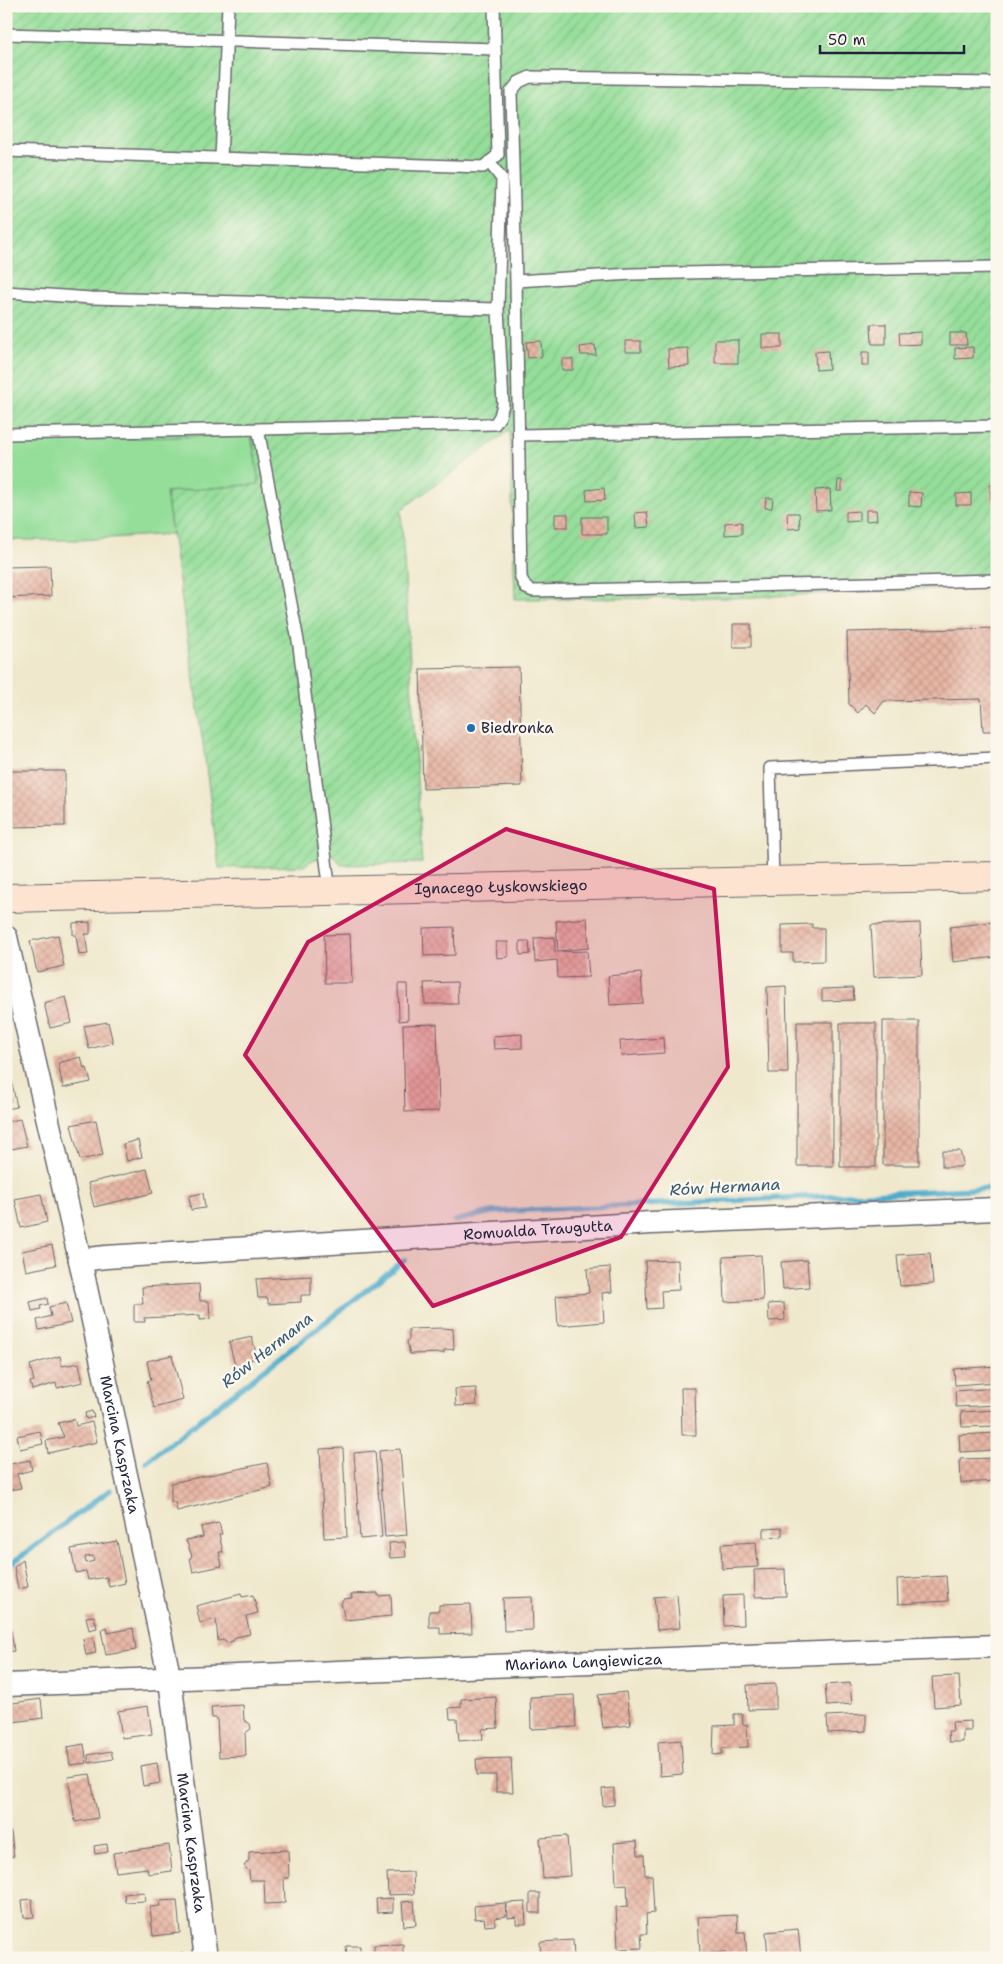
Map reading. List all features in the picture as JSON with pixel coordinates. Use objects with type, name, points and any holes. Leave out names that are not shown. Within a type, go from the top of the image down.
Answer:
[{"type":"street","name":"Ignacego Łyskowskiego","points":[[6,898],[997,876]]},
{"type":"street","name":"Marcina Kasprzaka","points":[[6,937],[80,1260],[170,1680],[206,1958]]},
{"type":"street","name":"Romualda Traugutta","points":[[80,1260],[106,1256],[651,1224],[997,1209]]},
{"type":"street","name":"Mariana Langiewicza","points":[[6,1685],[997,1646]]},
{"type":"lane","points":[[221,158],[228,6]]},
{"type":"lane","points":[[6,151],[483,167],[498,155],[494,6]]},
{"type":"lane","points":[[6,34],[495,49]]},
{"type":"lane","points":[[997,83],[530,77],[519,82],[511,92],[521,578],[526,588],[533,591],[997,580]]},
{"type":"lane","points":[[6,434],[495,424],[500,416],[503,404],[498,309],[502,179],[489,162]]},
{"type":"lane","points":[[516,281],[632,274],[997,266]]},
{"type":"lane","points":[[6,292],[91,298],[498,309]]},
{"type":"lane","points":[[519,435],[997,426]]},
{"type":"lane","points":[[258,428],[299,646],[330,892]]},
{"type":"lane","points":[[773,881],[770,768],[997,758]]},
{"type":"highlighted area","points":[[506,829],[714,889],[728,1067],[621,1237],[433,1306],[245,1055],[308,942]]},
{"type":"green space","points":[[6,6],[997,6],[997,586],[731,598],[515,599],[510,430],[401,510],[422,863],[341,865],[335,857],[322,857],[304,866],[219,868],[166,492],[259,484],[252,435],[6,441]]},
{"type":"green space","points":[[251,435],[260,484],[166,492],[172,534],[79,540],[6,540],[6,441]]},
{"type":"building","points":[[871,324],[886,324],[886,344],[872,344]]},
{"type":"building","points":[[921,332],[921,344],[900,345],[899,333]]},
{"type":"building","points":[[950,333],[966,333],[967,345],[950,345]]},
{"type":"building","points":[[762,334],[782,334],[782,348],[762,348]]},
{"type":"building","points":[[715,340],[738,340],[738,363],[715,363]]},
{"type":"building","points":[[541,341],[542,357],[528,358],[526,342]]},
{"type":"building","points":[[625,341],[641,341],[641,352],[625,352]]},
{"type":"building","points":[[595,345],[596,355],[581,355],[580,347]]},
{"type":"building","points":[[973,347],[973,358],[955,359],[955,348]]},
{"type":"building","points":[[688,348],[689,366],[669,367],[668,349]]},
{"type":"building","points":[[828,351],[829,369],[816,370],[815,352]]},
{"type":"building","points":[[862,352],[869,352],[869,366],[862,366]]},
{"type":"building","points":[[562,359],[573,359],[573,370],[562,370]]},
{"type":"building","points":[[838,480],[842,480],[842,491],[837,491]]},
{"type":"building","points":[[990,485],[997,485],[997,503],[991,503]]},
{"type":"building","points":[[604,488],[605,500],[587,501],[586,490]]},
{"type":"building","points":[[830,489],[831,510],[816,511],[815,490]]},
{"type":"building","points":[[909,492],[922,493],[921,507],[909,506]]},
{"type":"building","points":[[971,493],[971,505],[956,505],[956,494]]},
{"type":"building","points":[[766,498],[773,498],[772,508],[765,508]]},
{"type":"building","points":[[866,510],[876,510],[877,520],[866,521]]},
{"type":"building","points":[[859,511],[859,521],[846,522],[846,512]]},
{"type":"building","points":[[647,512],[649,527],[636,528],[635,513]]},
{"type":"building","points":[[787,513],[799,513],[800,528],[788,529]]},
{"type":"building","points":[[555,514],[568,514],[568,527],[555,527]]},
{"type":"building","points":[[582,517],[607,517],[607,534],[582,534]]},
{"type":"building","points":[[742,522],[742,534],[725,535],[725,523]]},
{"type":"building","points":[[50,566],[51,596],[6,598],[6,567]]},
{"type":"building","points":[[733,624],[751,624],[751,647],[733,647]]},
{"type":"building","points":[[997,628],[997,731],[983,731],[981,699],[884,701],[875,713],[866,704],[858,713],[849,704],[847,632]]},
{"type":"building","name":"Biedronka","points":[[519,667],[522,786],[423,789],[420,669]]},
{"type":"building","points":[[9,771],[65,771],[65,826],[9,827]]},
{"type":"building","points":[[587,918],[589,948],[558,951],[556,921]]},
{"type":"building","points":[[90,922],[90,934],[85,934],[88,954],[79,955],[76,935],[73,935],[73,923]]},
{"type":"building","points":[[993,922],[996,957],[953,962],[950,927]]},
{"type":"building","points":[[920,923],[922,975],[874,977],[871,925]]},
{"type":"building","points":[[812,924],[812,928],[824,928],[824,961],[793,962],[793,953],[782,953],[782,925]]},
{"type":"building","points":[[454,927],[455,955],[424,956],[423,928]]},
{"type":"building","points":[[350,934],[352,983],[325,983],[324,935]]},
{"type":"building","points":[[58,935],[64,966],[37,972],[30,941]]},
{"type":"building","points":[[555,937],[555,952],[587,951],[589,977],[558,978],[557,960],[535,962],[534,938]]},
{"type":"building","points":[[520,941],[529,941],[530,954],[520,955]]},
{"type":"building","points":[[496,942],[508,942],[508,957],[497,958]]},
{"type":"building","points":[[641,973],[643,1003],[610,1005],[608,976]]},
{"type":"building","points":[[457,982],[458,1004],[425,1004],[424,983]]},
{"type":"building","points":[[398,984],[407,984],[408,1020],[399,1021]]},
{"type":"building","points":[[786,986],[788,1073],[769,1073],[767,987]]},
{"type":"building","points":[[853,988],[854,1000],[822,1001],[822,989]]},
{"type":"building","points":[[66,997],[72,1023],[50,1028],[44,1003]]},
{"type":"building","points":[[883,1021],[919,1021],[919,1165],[883,1165]]},
{"type":"building","points":[[108,1022],[113,1043],[89,1049],[84,1026]]},
{"type":"building","points":[[797,1022],[833,1022],[833,1166],[797,1166]]},
{"type":"building","points":[[840,1023],[876,1023],[876,1167],[840,1167]]},
{"type":"building","points":[[437,1024],[439,1111],[405,1112],[403,1025]]},
{"type":"building","points":[[522,1034],[522,1048],[494,1049],[493,1036]]},
{"type":"building","points":[[663,1038],[664,1053],[621,1056],[620,1041]]},
{"type":"building","points":[[81,1057],[84,1069],[87,1068],[91,1082],[63,1088],[58,1063]]},
{"type":"building","points":[[9,1069],[17,1107],[6,1109],[6,1070]]},
{"type":"building","points":[[20,1119],[27,1146],[6,1150],[6,1122]]},
{"type":"building","points":[[96,1120],[103,1155],[80,1160],[71,1125]]},
{"type":"building","points":[[138,1140],[142,1157],[127,1161],[123,1144]]},
{"type":"building","points":[[942,1151],[960,1151],[963,1163],[960,1167],[942,1167]]},
{"type":"building","points":[[147,1169],[153,1193],[94,1207],[88,1183]]},
{"type":"building","points":[[203,1193],[205,1208],[191,1210],[189,1196]]},
{"type":"building","points":[[41,1194],[47,1222],[21,1228],[15,1199]]},
{"type":"building","points":[[52,1245],[56,1265],[26,1271],[22,1251]]},
{"type":"building","points":[[930,1253],[933,1284],[900,1286],[897,1255]]},
{"type":"building","points":[[761,1255],[763,1300],[725,1302],[723,1257]]},
{"type":"building","points":[[678,1260],[679,1290],[661,1291],[662,1308],[647,1309],[645,1261]]},
{"type":"building","points":[[807,1260],[809,1287],[783,1289],[781,1262]]},
{"type":"building","points":[[610,1267],[612,1292],[602,1293],[604,1322],[558,1326],[556,1296],[589,1293],[587,1269]]},
{"type":"building","points":[[311,1276],[311,1295],[301,1295],[301,1302],[268,1304],[268,1298],[258,1298],[256,1279]]},
{"type":"building","points":[[199,1284],[200,1301],[209,1301],[210,1319],[200,1320],[200,1315],[144,1318],[145,1322],[134,1322],[134,1304],[143,1304],[142,1287]]},
{"type":"building","points":[[47,1298],[48,1304],[40,1306],[41,1309],[32,1311],[30,1302]]},
{"type":"building","points":[[66,1303],[71,1323],[39,1330],[37,1320],[51,1316],[49,1307]]},
{"type":"building","points":[[784,1303],[785,1320],[769,1321],[768,1304]]},
{"type":"building","points":[[409,1329],[453,1329],[454,1349],[444,1350],[444,1353],[410,1354],[407,1342],[409,1339]]},
{"type":"building","points":[[252,1337],[257,1358],[248,1360],[249,1365],[236,1369],[229,1342]]},
{"type":"building","points":[[172,1355],[183,1400],[154,1408],[147,1381],[151,1380],[147,1361]]},
{"type":"building","points":[[60,1356],[62,1366],[79,1363],[83,1382],[57,1388],[56,1383],[32,1390],[30,1382],[34,1381],[30,1365]]},
{"type":"building","points":[[997,1366],[997,1382],[955,1385],[954,1369]]},
{"type":"building","points":[[476,1388],[477,1405],[456,1406],[455,1389]]},
{"type":"building","points":[[681,1388],[695,1388],[696,1435],[682,1435]]},
{"type":"building","points":[[997,1388],[997,1405],[956,1407],[955,1391]]},
{"type":"building","points":[[997,1410],[997,1426],[962,1427],[961,1412]]},
{"type":"building","points":[[92,1411],[94,1417],[86,1419],[85,1413]]},
{"type":"building","points":[[74,1419],[76,1426],[92,1422],[97,1442],[48,1453],[46,1441],[64,1437],[58,1423]]},
{"type":"building","points":[[40,1431],[43,1444],[20,1449],[17,1436]]},
{"type":"building","points":[[997,1433],[997,1450],[960,1452],[959,1435]]},
{"type":"building","points":[[343,1448],[347,1537],[324,1538],[320,1449]]},
{"type":"building","points":[[400,1449],[407,1535],[385,1537],[379,1451]]},
{"type":"building","points":[[375,1451],[382,1537],[360,1539],[354,1453]]},
{"type":"building","points":[[997,1458],[997,1481],[961,1483],[960,1459]]},
{"type":"building","points":[[30,1460],[32,1470],[17,1474],[21,1488],[9,1490],[6,1465]]},
{"type":"building","points":[[267,1463],[272,1487],[177,1511],[175,1502],[171,1502],[171,1483]]},
{"type":"building","points":[[219,1523],[222,1534],[219,1534],[223,1552],[219,1552],[222,1566],[193,1572],[190,1558],[192,1556],[186,1540],[203,1537],[201,1527]]},
{"type":"building","points":[[782,1528],[782,1537],[763,1538],[763,1529]]},
{"type":"building","points":[[117,1541],[125,1583],[109,1587],[107,1577],[88,1580],[86,1571],[76,1573],[71,1549]],"holes":[[[93,1556],[94,1561],[86,1563],[85,1557]]]},
{"type":"building","points":[[405,1542],[406,1557],[390,1558],[389,1543]]},
{"type":"building","points":[[756,1542],[758,1567],[722,1569],[721,1544]]},
{"type":"building","points":[[23,1560],[28,1587],[18,1589],[14,1567]]},
{"type":"building","points":[[785,1569],[786,1596],[755,1597],[754,1570]]},
{"type":"building","points":[[946,1576],[948,1601],[898,1604],[897,1579]]},
{"type":"building","points":[[378,1593],[378,1596],[391,1595],[392,1616],[345,1620],[341,1603],[344,1599],[352,1598],[351,1594]]},
{"type":"building","points":[[241,1594],[242,1597],[253,1595],[258,1613],[246,1616],[250,1634],[236,1637],[233,1641],[227,1643],[223,1640],[218,1641],[216,1619],[200,1623],[196,1606]]},
{"type":"building","points":[[677,1595],[680,1628],[657,1630],[654,1597]]},
{"type":"building","points":[[743,1595],[744,1625],[724,1626],[723,1596]]},
{"type":"building","points":[[532,1597],[533,1630],[504,1631],[503,1598]]},
{"type":"building","points":[[471,1604],[472,1633],[440,1634],[440,1627],[429,1627],[429,1611],[439,1611],[439,1605]]},
{"type":"building","points":[[94,1616],[97,1628],[89,1630],[86,1617]]},
{"type":"building","points":[[6,1620],[9,1631],[11,1631],[14,1651],[6,1652]]},
{"type":"building","points":[[107,1627],[108,1633],[133,1628],[136,1650],[106,1655],[101,1630]]},
{"type":"building","points":[[93,1637],[96,1653],[86,1655],[83,1639]]},
{"type":"building","points":[[959,1676],[961,1705],[934,1707],[932,1677]]},
{"type":"building","points":[[850,1683],[852,1704],[827,1706],[825,1685]]},
{"type":"building","points":[[776,1684],[776,1709],[748,1710],[747,1685]]},
{"type":"building","points":[[626,1692],[631,1725],[603,1728],[598,1695]]},
{"type":"building","points":[[574,1695],[576,1727],[531,1729],[530,1697]]},
{"type":"building","points":[[496,1697],[498,1728],[482,1729],[483,1739],[459,1741],[457,1719],[450,1719],[449,1708],[461,1707],[461,1699]]},
{"type":"building","points":[[41,1699],[43,1718],[6,1723],[6,1704]]},
{"type":"building","points":[[243,1705],[244,1720],[250,1724],[251,1729],[245,1733],[246,1756],[219,1757],[217,1718],[212,1718],[211,1707]]},
{"type":"building","points":[[148,1706],[152,1734],[122,1738],[118,1711]]},
{"type":"building","points":[[734,1714],[742,1714],[743,1725],[747,1724],[748,1747],[722,1748],[722,1754],[713,1755],[714,1726],[734,1725]]},
{"type":"building","points":[[866,1714],[866,1731],[828,1733],[827,1716]]},
{"type":"building","points":[[971,1721],[971,1731],[963,1731],[963,1742],[949,1742],[948,1731],[953,1731],[952,1722]]},
{"type":"building","points":[[681,1740],[683,1774],[660,1776],[658,1742]]},
{"type":"building","points":[[84,1744],[87,1763],[70,1765],[67,1747]]},
{"type":"building","points":[[111,1751],[113,1759],[89,1763],[88,1755]]},
{"type":"building","points":[[511,1758],[513,1792],[496,1792],[496,1775],[477,1775],[476,1759]]},
{"type":"building","points":[[157,1763],[160,1783],[143,1786],[140,1766]]},
{"type":"building","points":[[90,1774],[98,1818],[75,1822],[68,1777]]},
{"type":"building","points":[[614,1788],[614,1805],[603,1806],[602,1789]]},
{"type":"building","points":[[11,1832],[14,1856],[6,1857],[6,1833]]},
{"type":"building","points":[[567,1836],[570,1876],[543,1878],[540,1838]]},
{"type":"building","points":[[637,1841],[638,1855],[644,1855],[645,1875],[652,1875],[654,1913],[646,1914],[647,1934],[641,1934],[642,1948],[618,1949],[616,1907],[628,1906],[627,1884],[616,1885],[614,1843]]},
{"type":"building","points":[[107,1844],[108,1852],[95,1854],[94,1846]]},
{"type":"building","points":[[169,1845],[172,1871],[148,1874],[147,1868],[116,1872],[113,1853]]},
{"type":"building","points":[[288,1850],[289,1878],[284,1878],[285,1903],[265,1904],[264,1880],[250,1880],[249,1871],[244,1866],[249,1860],[249,1852]]},
{"type":"building","points":[[413,1872],[414,1894],[388,1895],[387,1873]]},
{"type":"building","points":[[144,1892],[145,1901],[125,1902],[124,1894]]},
{"type":"building","points":[[530,1893],[540,1893],[540,1913],[530,1913]]},
{"type":"building","points":[[393,1898],[393,1912],[377,1913],[376,1899]]},
{"type":"building","points":[[32,1899],[34,1917],[24,1918],[22,1900]]},
{"type":"building","points":[[177,1900],[180,1933],[153,1936],[150,1907],[160,1906],[159,1901]]},
{"type":"building","points":[[414,1901],[416,1925],[404,1926],[402,1902]]},
{"type":"building","points":[[525,1902],[526,1924],[516,1924],[516,1917],[508,1918],[507,1903]]},
{"type":"building","points":[[505,1903],[506,1916],[495,1918],[495,1925],[485,1926],[484,1918],[475,1919],[474,1906]]},
{"type":"building","points":[[737,1915],[738,1932],[745,1932],[747,1958],[726,1958],[726,1952],[700,1954],[698,1917]]},
{"type":"building","points":[[798,1929],[801,1958],[768,1958],[766,1932]]},
{"type":"building","points":[[573,1940],[574,1958],[541,1958],[540,1942]]},
{"type":"building","points":[[403,1944],[403,1958],[374,1958],[374,1945]]},
{"type":"building","points":[[346,1946],[360,1946],[360,1958],[347,1958]]},
{"type":"building","points":[[183,1953],[183,1958],[157,1958],[157,1956]]},
{"type":"waterway","name":"Rów Hermana","points":[[455,1221],[491,1212],[997,1188]]},
{"type":"waterway","name":"Rów Hermana","points":[[146,1462],[405,1260]]},
{"type":"waterway","name":"Rów Hermana","points":[[8,1566],[110,1490]]},
{"type":"place","name":"Biedronka","points":[[471,728]]}]
